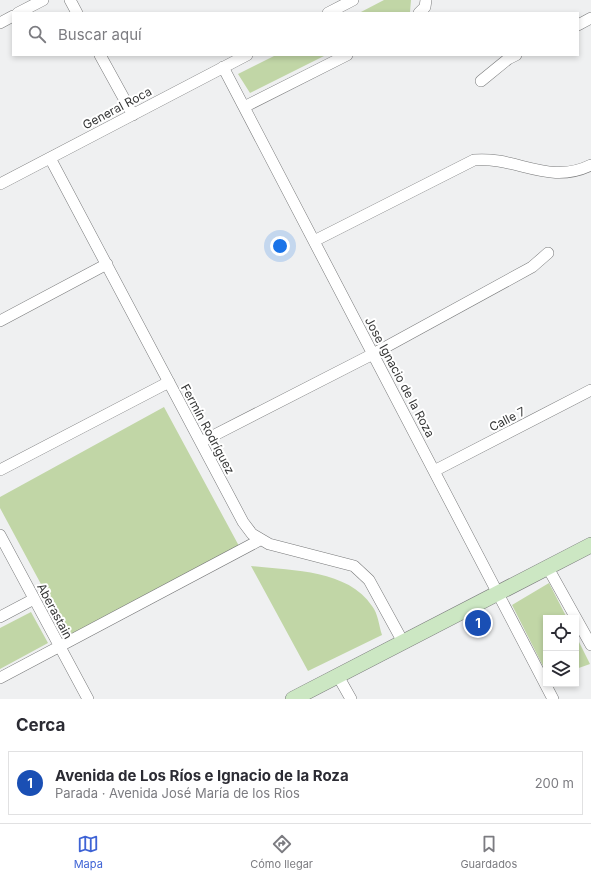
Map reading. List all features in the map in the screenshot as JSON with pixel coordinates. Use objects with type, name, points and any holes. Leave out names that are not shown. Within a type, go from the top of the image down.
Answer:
[{"type":"street","points":[[20,12],[43,0]]},
{"type":"street","points":[[70,0],[76,12]]},
{"type":"street","points":[[330,12],[353,0]]},
{"type":"street","points":[[420,12],[425,7],[426,0]]},
{"type":"street","points":[[0,23],[12,17]]},
{"type":"street","points":[[579,24],[591,18]]},
{"type":"street","points":[[101,56],[133,115]]},
{"type":"street","name":"General Roca","points":[[0,184],[245,56]]},
{"type":"street","points":[[244,107],[345,56]]},
{"type":"street","points":[[482,81],[508,59],[514,56]]},
{"type":"street","name":"Jose Ignacio de la Roza","points":[[223,67],[553,699]]},
{"type":"street","name":"Fermín Rodríguez","points":[[50,158],[243,522],[252,534],[260,540],[354,566],[369,580],[403,642]]},
{"type":"street","points":[[314,241],[474,160],[488,159],[557,174],[581,170],[591,165]]},
{"type":"street","points":[[201,442],[373,354],[532,267],[548,253]]},
{"type":"street","points":[[0,322],[107,264]]},
{"type":"street","points":[[0,470],[169,382]]},
{"type":"street","name":"Calle 7","points":[[434,471],[591,390]]},
{"type":"street","name":"Aberastain","points":[[0,535],[88,699]]},
{"type":"street","points":[[0,678],[260,540]]},
{"type":"street","points":[[293,699],[591,546]]},
{"type":"street","points":[[548,568],[591,645]]},
{"type":"street","points":[[0,617],[34,599]]},
{"type":"street","points":[[338,676],[351,699]]},
{"type":"green space","points":[[384,0],[411,0],[410,12],[361,12]]},
{"type":"green space","points":[[274,56],[324,56],[250,93],[238,74]]},
{"type":"green space","points":[[164,407],[239,546],[70,638],[0,508],[0,497]]},
{"type":"green space","points":[[251,566],[317,574],[333,578],[348,585],[361,594],[372,606],[377,616],[382,635],[308,671]]},
{"type":"green space","points":[[549,583],[565,615],[543,615],[543,666],[512,605]]},
{"type":"green space","points":[[31,612],[48,643],[0,669],[0,628]]},
{"type":"green space","points":[[579,642],[590,664],[579,668]]},
{"type":"place","name":"Avenida de Los Ríos e Ignacio de la Roza","points":[[478,623]]}]
